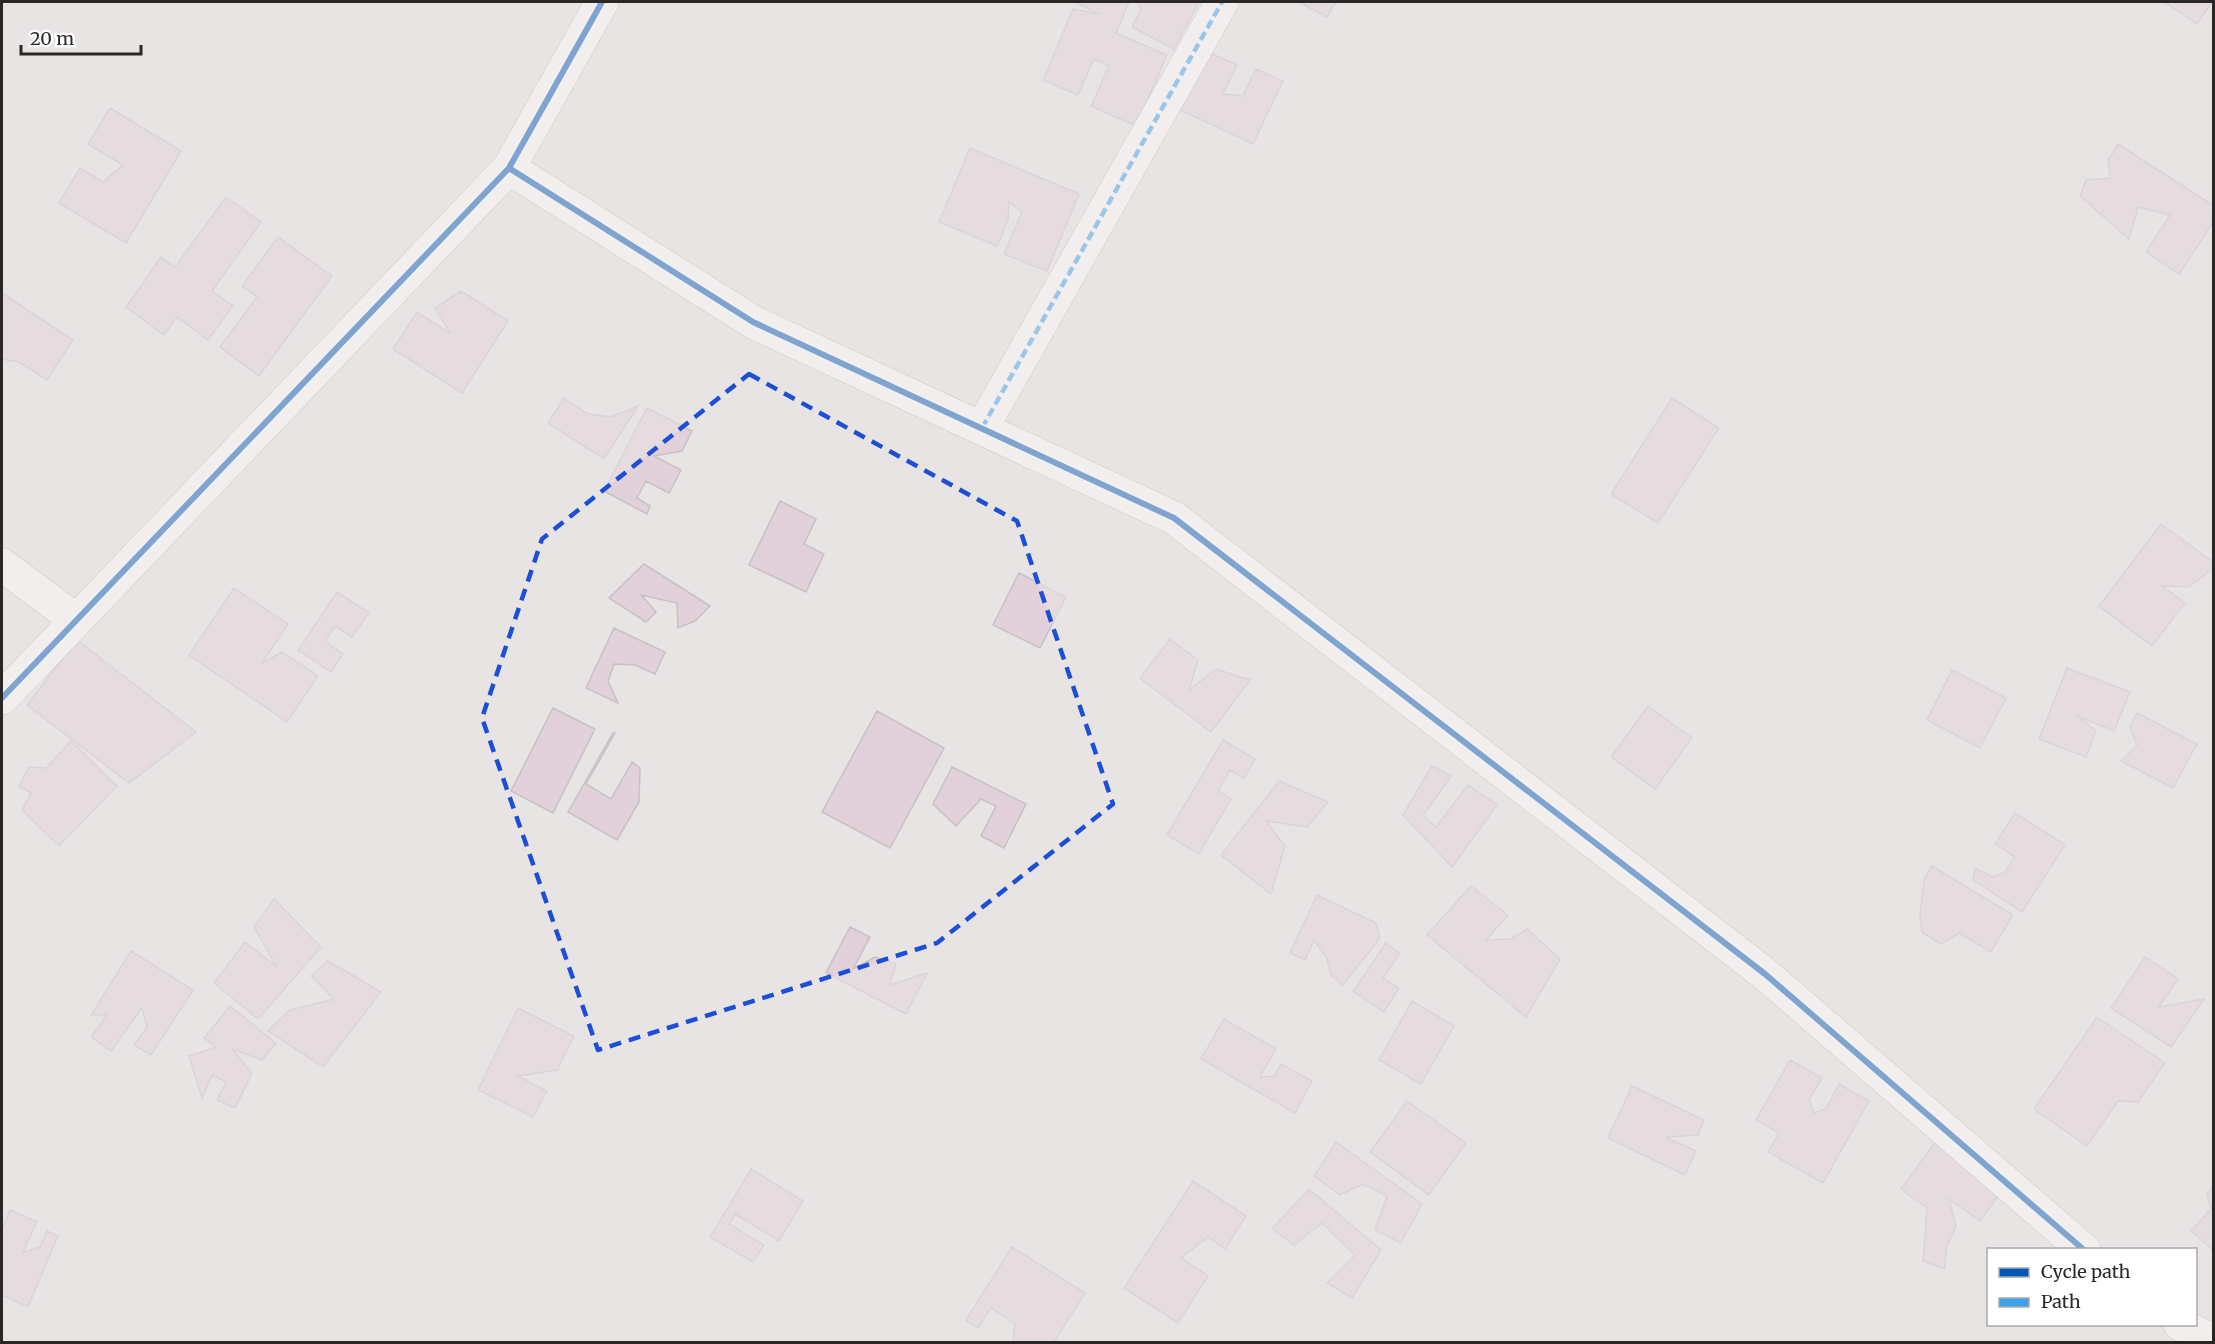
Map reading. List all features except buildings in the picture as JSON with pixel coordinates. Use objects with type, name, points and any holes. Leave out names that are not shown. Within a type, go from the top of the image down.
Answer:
[{"type":"street","points":[[2,698],[509,168],[602,2]]},
{"type":"street","points":[[982,428],[1222,2]]},
{"type":"street","points":[[509,168],[753,322],[1174,518],[1765,974],[2082,1248]]},
{"type":"street","points":[[2,566],[76,620]]},
{"type":"street","points":[[2184,1326],[2214,1342]]},
{"type":"highlighted area","points":[[749,374],[1017,521],[1113,804],[937,943],[598,1050],[482,718],[542,539]]},
{"type":"marked path","points":[[982,428],[1222,2]]},
{"type":"cycle path","points":[[2,698],[509,168],[602,2]]},
{"type":"cycle path","points":[[509,168],[753,322],[1174,518],[1765,974],[2082,1248]]}]
